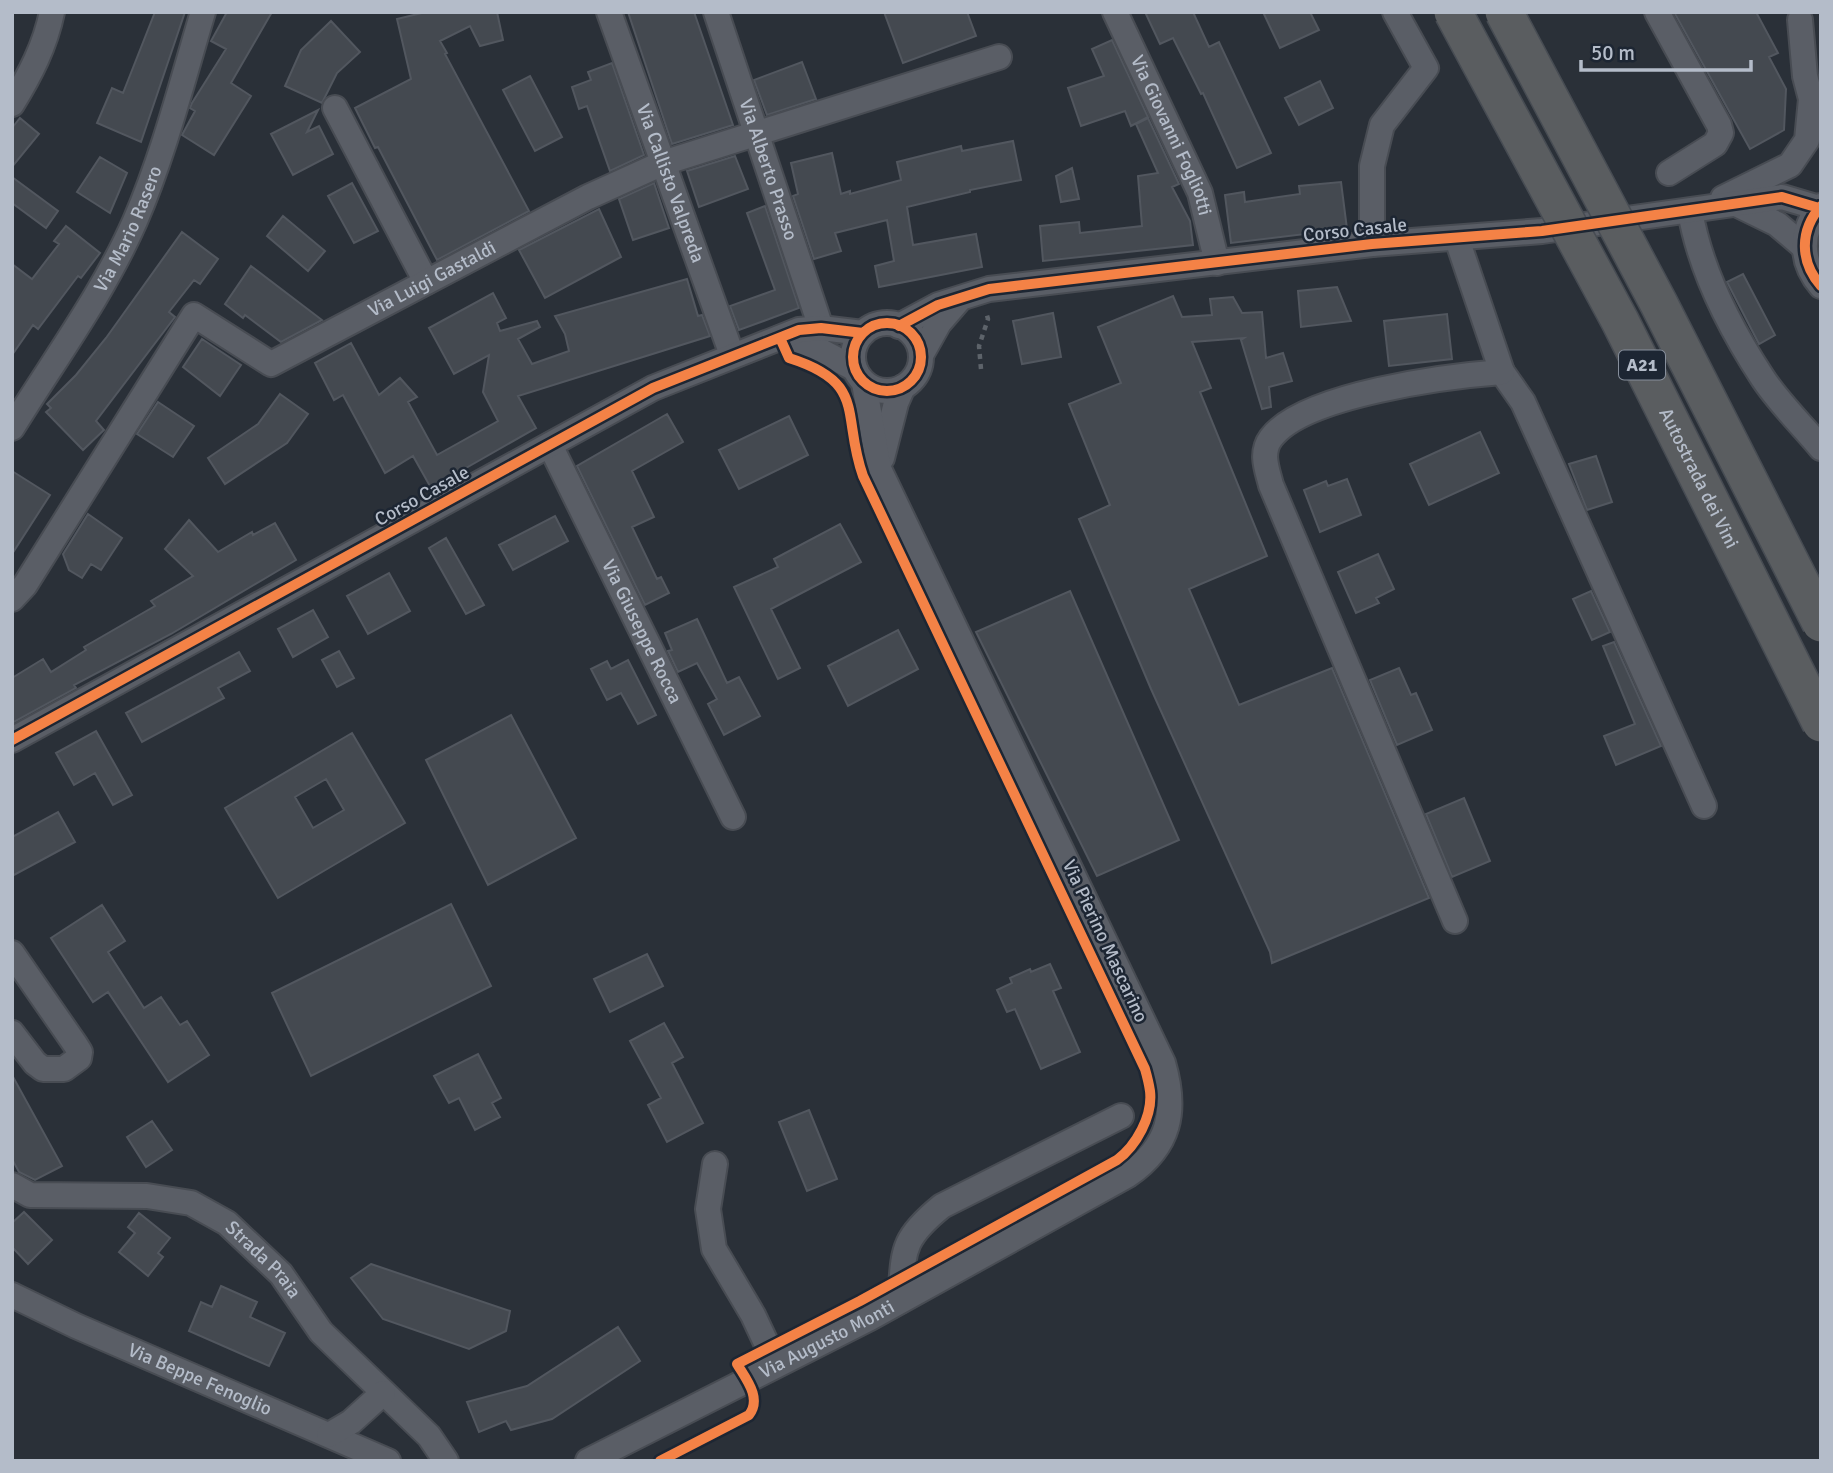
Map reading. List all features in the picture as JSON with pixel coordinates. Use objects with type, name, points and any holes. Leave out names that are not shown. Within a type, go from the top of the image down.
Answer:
[{"type":"highway","name":"Autostrada dei Vini","points":[[1453,12],[1620,321],[1821,723]]},
{"type":"highway","name":"A21","points":[[1504,12],[1659,304],[1821,623]]},
{"type":"street","points":[[12,104],[33,71],[52,12]]},
{"type":"street","name":"Via Mario Rasero","points":[[12,428],[106,277],[134,222],[155,170],[203,12]]},
{"type":"street","name":"Via Callisto Valpreda","points":[[610,12],[732,355]]},
{"type":"street","name":"Via Alberto Prasso","points":[[716,12],[821,328]]},
{"type":"street","name":"Via Giovanni Fogliotti","points":[[1115,12],[1200,192],[1217,263]]},
{"type":"street","points":[[1372,244],[1372,166],[1382,125],[1426,68],[1395,12]]},
{"type":"street","points":[[1657,12],[1721,133],[1715,144],[1669,173]]},
{"type":"street","points":[[1798,16],[1820,62]]},
{"type":"street","points":[[1798,16],[1805,76],[1811,99],[1807,140],[1790,165],[1726,195],[1712,207],[1694,238],[1720,301],[1763,379],[1821,448]]},
{"type":"street","name":"Via Luigi Gastaldi","points":[[12,599],[25,584],[194,315],[271,364],[588,197],[663,163],[999,58]]},
{"type":"street","points":[[335,108],[426,282]]},
{"type":"street","name":"Corso Casale","points":[[899,326],[938,305],[972,303],[989,289],[1372,244],[1542,231],[1782,197],[1820,207]]},
{"type":"street","points":[[1712,207],[1777,223],[1804,247]]},
{"type":"street","points":[[1820,207],[1808,226],[1804,247],[1812,276],[1821,286]]},
{"type":"street","points":[[1457,239],[1502,372],[1523,402],[1704,806]]},
{"type":"street","points":[[879,469],[888,428],[903,387],[917,374],[920,355],[939,323],[972,303]]},
{"type":"street","points":[[860,376],[854,349],[863,333],[882,324],[899,326],[914,337],[920,355]]},
{"type":"street","name":"Corso Casale","points":[[12,740],[653,388],[799,330],[821,328],[863,333]]},
{"type":"street","points":[[780,338],[823,352],[860,376],[873,388],[883,391],[903,387]]},
{"type":"street","points":[[1455,921],[1272,485],[1264,457],[1270,439],[1286,424],[1317,409],[1376,390],[1456,375],[1502,372]]},
{"type":"street","name":"Via Pierino Mascarino","points":[[860,376],[879,469],[1152,1039],[1163,1063],[1170,1094],[1163,1137],[1157,1150],[1144,1164],[900,1301]]},
{"type":"street","name":"Via Giuseppe Rocca","points":[[551,445],[733,817]]},
{"type":"street","points":[[12,953],[75,1044],[80,1052],[79,1058],[64,1069],[43,1069],[12,1033]]},
{"type":"street","name":"Via Augusto Monti","points":[[588,1461],[900,1301],[905,1247],[922,1222],[942,1206],[1121,1116]]},
{"type":"street","points":[[715,1164],[708,1209],[714,1249],[752,1315],[776,1364]]},
{"type":"street","name":"Strada Praia","points":[[12,1185],[30,1195],[147,1196],[191,1203],[227,1223],[281,1274],[321,1332],[429,1436],[446,1461]]},
{"type":"street","name":"Via Beppe Fenoglio","points":[[12,1295],[76,1326],[388,1461]]},
{"type":"street","points":[[329,1435],[351,1422],[383,1393]]},
{"type":"path","points":[[972,303],[991,307]]},
{"type":"path","points":[[981,369],[979,346],[988,319]]},
{"type":"building","points":[[155,12],[185,12],[141,142],[97,123],[112,88],[123,93]]},
{"type":"building","points":[[227,12],[272,12],[231,83],[251,96],[214,155],[182,135],[195,111],[190,108],[192,103],[226,49],[211,41]]},
{"type":"building","points":[[426,12],[497,12],[503,40],[480,46],[470,26],[440,41],[529,211],[437,260],[355,108],[411,79],[397,19]]},
{"type":"building","points":[[628,12],[694,12],[733,125],[672,144]]},
{"type":"building","points":[[884,12],[967,12],[976,36],[903,63]]},
{"type":"building","points":[[1145,12],[1193,12],[1209,47],[1219,42],[1271,153],[1237,168],[1203,93],[1201,94],[1173,38],[1160,44]]},
{"type":"building","points":[[1263,12],[1310,12],[1319,30],[1280,48]]},
{"type":"building","points":[[1674,12],[1756,12],[1778,53],[1769,57],[1786,89],[1784,130],[1750,149]]},
{"type":"building","points":[[331,21],[360,52],[337,73],[322,103],[285,86],[301,50]]},
{"type":"building","points":[[1112,40],[1148,117],[1131,126],[1125,111],[1081,126],[1068,88],[1104,76],[1092,49]]},
{"type":"building","points":[[802,62],[816,99],[767,115],[754,80]]},
{"type":"building","points":[[612,63],[644,155],[610,171],[587,106],[579,109],[572,87],[591,80],[588,72]]},
{"type":"building","points":[[530,76],[562,137],[535,151],[503,90]]},
{"type":"building","points":[[1320,81],[1333,108],[1299,125],[1285,98]]},
{"type":"building","points":[[318,110],[307,132],[319,126],[333,154],[293,175],[271,134]]},
{"type":"building","points":[[20,118],[39,134],[12,167],[12,128]]},
{"type":"building","points":[[1148,118],[1179,184],[1172,187],[1190,221],[1193,245],[1043,261],[1040,226],[1079,222],[1080,233],[1142,226],[1138,176],[1158,173],[1136,124]]},
{"type":"building","points":[[1013,141],[1021,180],[907,207],[913,245],[976,234],[982,267],[879,287],[875,266],[894,261],[887,220],[835,233],[841,251],[814,259],[793,196],[798,194],[791,163],[832,153],[841,194],[850,191],[850,194],[901,180],[897,162],[961,146],[962,151]]},
{"type":"building","points":[[735,156],[748,189],[699,207],[687,171]]},
{"type":"building","points":[[100,157],[127,173],[110,213],[77,192]]},
{"type":"building","points":[[1072,168],[1079,199],[1061,202],[1056,176]]},
{"type":"building","points":[[12,177],[58,211],[46,228],[12,203]]},
{"type":"building","points":[[1341,182],[1347,229],[1231,243],[1225,195],[1244,192],[1245,202],[1300,194],[1299,186]]},
{"type":"building","points":[[352,183],[378,231],[354,243],[328,196]]},
{"type":"building","points":[[654,183],[669,228],[633,240],[619,199]]},
{"type":"building","points":[[765,206],[799,308],[739,330],[730,306],[775,290],[747,213]]},
{"type":"building","points":[[599,209],[621,257],[545,298],[519,250]]},
{"type":"building","points":[[283,216],[325,251],[308,271],[267,236]]},
{"type":"building","points":[[66,226],[100,253],[81,278],[78,276],[38,329],[33,325],[12,355],[12,264],[32,279],[59,244],[54,241]]},
{"type":"building","points":[[182,232],[218,259],[200,284],[194,280],[169,312],[175,317],[96,421],[104,430],[83,450],[46,412],[51,408],[47,404],[76,375],[106,338]]},
{"type":"building","points":[[251,266],[322,320],[281,342],[245,315],[243,318],[225,304]]},
{"type":"building","points":[[1743,274],[1775,335],[1759,344],[1727,282]]},
{"type":"building","points":[[687,279],[698,316],[702,315],[710,336],[518,396],[536,428],[431,488],[413,456],[385,473],[343,395],[334,400],[315,363],[351,343],[379,395],[400,378],[417,397],[408,402],[437,455],[498,421],[483,392],[489,355],[454,374],[429,328],[493,293],[506,318],[497,323],[500,331],[537,321],[540,327],[518,339],[532,364],[569,351],[565,334],[555,316]]},
{"type":"building","points":[[1337,287],[1351,321],[1301,327],[1298,291]]},
{"type":"building","points":[[1173,296],[1182,317],[1212,315],[1210,299],[1233,297],[1242,313],[1262,312],[1266,358],[1283,353],[1292,381],[1269,387],[1271,407],[1262,409],[1241,340],[1244,338],[1192,342],[1211,388],[1200,392],[1267,556],[1189,589],[1239,705],[1332,668],[1429,898],[1272,963],[1270,952],[1151,689],[1079,519],[1110,505],[1069,404],[1121,383],[1098,327]]},
{"type":"building","points":[[1053,313],[1061,357],[1022,364],[1013,321]]},
{"type":"building","points":[[1447,314],[1452,359],[1389,366],[1384,321]]},
{"type":"building","points":[[202,339],[241,365],[220,396],[183,367]]},
{"type":"building","points":[[280,394],[308,414],[287,443],[225,484],[208,458],[258,424]]},
{"type":"building","points":[[158,402],[194,426],[173,457],[137,434]]},
{"type":"building","points":[[667,414],[683,442],[632,471],[654,517],[632,527],[657,579],[661,577],[669,593],[645,605],[577,466]]},
{"type":"building","points":[[789,416],[808,455],[739,489],[719,450]]},
{"type":"building","points":[[1480,432],[1499,473],[1429,505],[1410,464]]},
{"type":"building","points":[[1596,456],[1612,502],[1587,510],[1569,464]]},
{"type":"building","points":[[12,471],[50,495],[12,554]]},
{"type":"building","points":[[1347,479],[1361,515],[1320,532],[1304,490],[1326,481],[1328,486]]},
{"type":"building","points":[[88,514],[122,538],[101,570],[91,564],[82,578],[69,570],[63,554]]},
{"type":"building","points":[[555,516],[568,541],[513,570],[499,545]]},
{"type":"building","points":[[189,520],[218,552],[252,532],[253,535],[275,523],[296,560],[12,723],[12,678],[43,659],[51,672],[86,650],[84,647],[155,606],[151,601],[193,576],[165,549]]},
{"type":"building","points":[[840,524],[861,562],[771,609],[800,668],[778,679],[734,587],[778,567],[774,559]]},
{"type":"building","points":[[446,538],[484,605],[466,614],[429,548]]},
{"type":"building","points":[[1378,554],[1394,589],[1376,598],[1379,603],[1356,613],[1338,572]]},
{"type":"building","points":[[389,573],[410,611],[368,634],[347,596]]},
{"type":"building","points":[[1070,591],[1179,840],[1097,876],[976,632]]},
{"type":"building","points":[[1591,591],[1610,632],[1592,640],[1573,599]]},
{"type":"building","points":[[313,610],[328,637],[293,657],[278,629]]},
{"type":"building","points":[[697,619],[727,683],[739,677],[760,716],[724,735],[708,704],[717,699],[697,663],[678,672],[668,651],[672,650],[665,633]]},
{"type":"building","points":[[898,630],[918,669],[848,706],[828,666]]},
{"type":"building","points":[[1614,642],[1661,746],[1616,765],[1604,736],[1635,724],[1603,646]]},
{"type":"building","points":[[339,651],[354,678],[337,687],[322,660]]},
{"type":"building","points":[[239,652],[250,671],[218,688],[224,698],[142,742],[126,713]]},
{"type":"building","points":[[628,660],[656,715],[638,724],[621,693],[607,700],[591,669],[607,661],[611,669]]},
{"type":"building","points":[[1399,668],[1411,695],[1416,693],[1432,730],[1397,745],[1370,680]]},
{"type":"building","points":[[511,715],[576,838],[488,885],[426,760]]},
{"type":"building","points":[[96,731],[132,795],[113,805],[95,773],[74,785],[56,753]]},
{"type":"building","points":[[352,733],[405,823],[278,898],[225,808]],"holes":[[[326,779],[344,810],[313,828],[295,797]]]},
{"type":"building","points":[[1464,798],[1490,861],[1452,877],[1426,814]]},
{"type":"building","points":[[58,812],[75,842],[12,876],[12,837]]},
{"type":"building","points":[[451,904],[491,986],[311,1076],[272,993]]},
{"type":"building","points":[[102,905],[125,941],[108,952],[144,1008],[161,997],[180,1025],[187,1021],[209,1055],[168,1082],[108,992],[93,1002],[51,938]]},
{"type":"building","points":[[647,954],[663,986],[610,1012],[594,979]]},
{"type":"building","points":[[1050,964],[1061,988],[1053,991],[1080,1052],[1041,1069],[1015,1009],[1007,1012],[997,990],[1012,983],[1010,978]]},
{"type":"building","points":[[664,1023],[683,1057],[672,1063],[703,1123],[667,1142],[648,1105],[661,1098],[630,1041]]},
{"type":"building","points":[[478,1054],[501,1098],[492,1103],[500,1117],[475,1130],[459,1098],[449,1103],[434,1076]]},
{"type":"building","points":[[12,1075],[62,1166],[35,1180],[19,1172],[12,1159]]},
{"type":"building","points":[[809,1110],[837,1179],[807,1191],[779,1122]]},
{"type":"building","points":[[152,1121],[172,1150],[146,1167],[127,1137]]},
{"type":"building","points":[[24,1212],[52,1240],[28,1264],[12,1247],[12,1223]]},
{"type":"building","points":[[139,1213],[170,1238],[158,1253],[163,1257],[148,1276],[119,1252],[135,1233],[128,1227]]},
{"type":"building","points":[[371,1264],[510,1311],[506,1331],[469,1349],[383,1319],[351,1278]]},
{"type":"building","points":[[221,1286],[257,1302],[250,1317],[285,1333],[269,1366],[189,1331],[201,1302],[212,1307]]},
{"type":"building","points":[[618,1327],[640,1361],[552,1419],[511,1430],[506,1421],[479,1432],[467,1402],[527,1386]]},
{"type":"cycle path","points":[[899,326],[938,305],[989,289],[1372,244],[1542,231],[1782,197],[1819,208]]},
{"type":"cycle path","points":[[1821,206],[1809,226],[1805,246],[1809,267],[1821,286]]},
{"type":"cycle path","points":[[887,323],[900,326],[911,333],[918,344],[921,357],[918,370],[911,381],[900,388],[887,391],[874,388],[863,381],[856,370],[853,357],[856,344],[863,333],[874,326],[887,323]]},
{"type":"cycle path","points":[[12,740],[653,388],[799,330],[821,328],[863,333]]},
{"type":"cycle path","points":[[660,1461],[749,1415],[753,1409],[753,1395],[737,1364],[860,1301],[1117,1160],[1137,1139],[1146,1120],[1150,1101],[1145,1069],[863,476],[851,418],[841,390],[831,378],[789,358],[780,338]]}]
